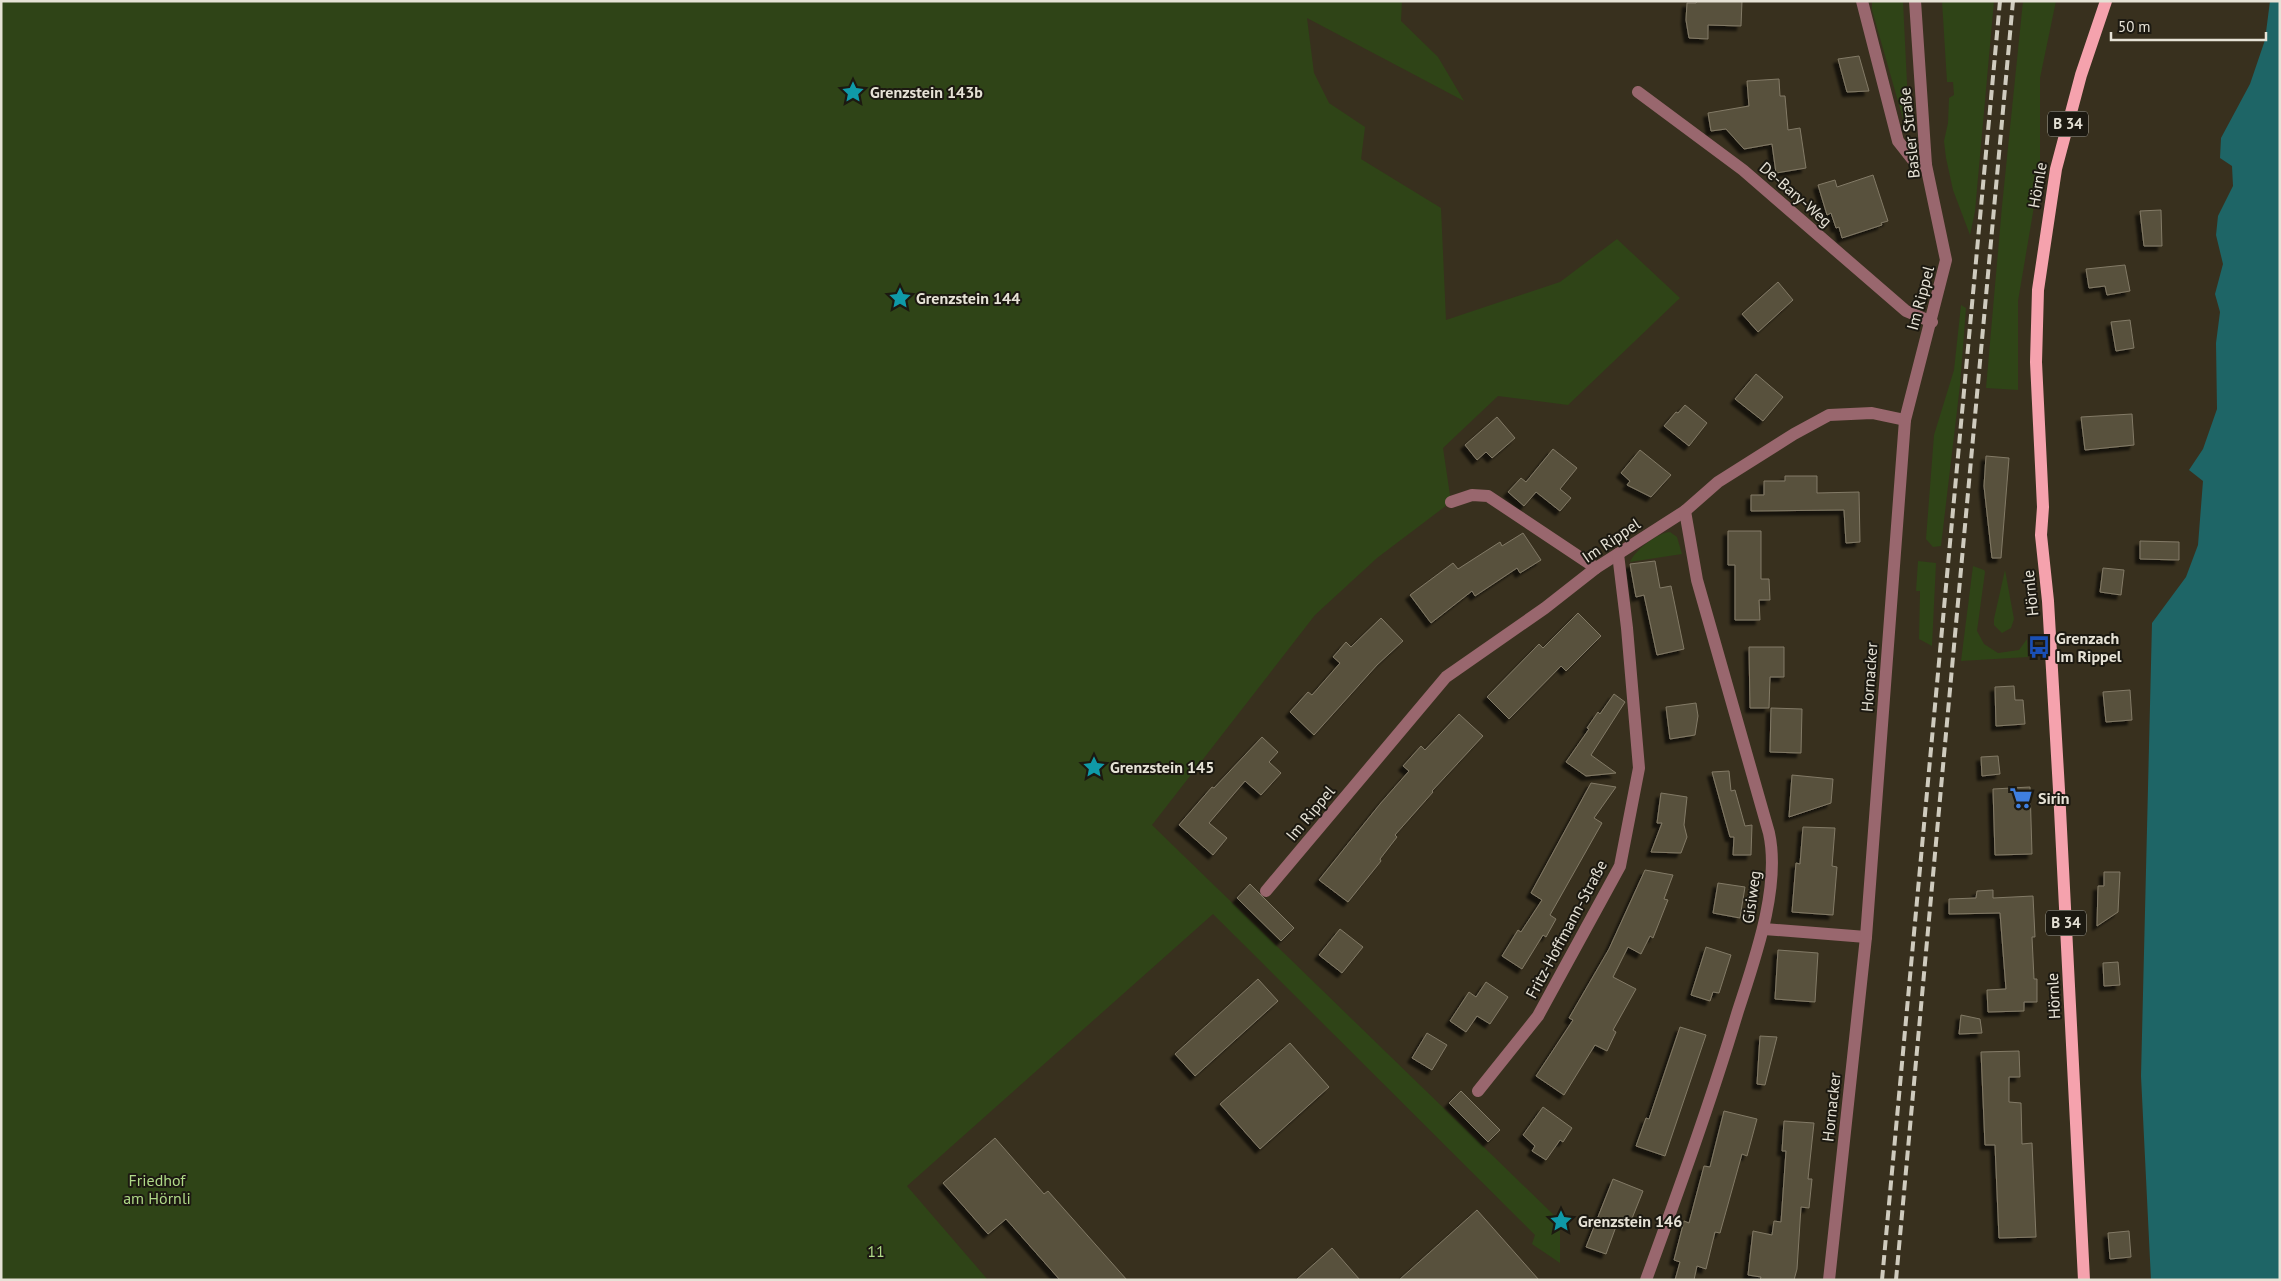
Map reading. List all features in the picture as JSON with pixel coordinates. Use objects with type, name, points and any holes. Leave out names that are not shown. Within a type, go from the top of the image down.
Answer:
[{"type":"main road","name":"Hörnle","points":[[2084,1280],[2060,790],[2048,600],[2041,535],[2043,508],[2036,362],[2038,290],[2056,169],[2080,74],[2106,1]]},
{"type":"street","points":[[1862,1],[1898,141],[1913,160],[1926,165]]},
{"type":"street","name":"Basler Straße","points":[[1915,1],[1926,165],[1946,260]]},
{"type":"street","name":"De-Bary-Weg","points":[[1638,92],[1743,170],[1906,310],[1932,322]]},
{"type":"street","name":"Im Rippel","points":[[1266,891],[1446,677],[1545,608],[1596,568],[1685,511],[1718,482],[1794,434],[1829,415],[1872,413],[1905,420],[1920,359],[1932,322],[1946,260]]},
{"type":"street","name":"Hornacker","points":[[1829,1280],[1866,937],[1905,420]]},
{"type":"street","points":[[1451,502],[1472,495],[1488,496],[1596,568]]},
{"type":"street","name":"Gisiweg","points":[[1646,1280],[1709,1105],[1764,929],[1772,848],[1697,580],[1685,511]]},
{"type":"street","name":"Fritz-Hoffmann-Straße","points":[[1478,1091],[1538,1016],[1620,866],[1639,768],[1627,628],[1618,554]]},
{"type":"street","points":[[1764,929],[1866,937]]},
{"type":"green space","points":[[1,1],[1402,1],[1401,21],[1438,57],[1464,101],[1307,18],[1314,73],[1329,103],[1365,127],[1361,159],[1441,208],[1446,320],[1560,282],[1617,239],[1680,298],[1568,405],[1498,396],[1443,448],[1451,502],[1377,558],[1315,615],[1152,825],[1560,1221],[1560,1263],[1532,1244],[1535,1235],[1213,914],[907,1186],[988,1280],[1,1280]]},
{"type":"green space","points":[[1872,1],[1903,1],[1909,125],[1905,126],[1872,10]]},
{"type":"green space","points":[[1942,1],[1994,1],[1975,211],[1970,235],[1953,190],[1946,158],[1944,141],[1948,123],[1949,98],[1954,95],[1953,82],[1947,82]]},
{"type":"green space","points":[[2023,1],[2056,1],[2040,78],[2040,171],[2018,301],[2018,390],[1986,388]]},
{"type":"green space","points":[[1961,305],[1966,308],[1960,385],[1941,546],[1933,547],[1926,539],[1934,435],[1954,370]]},
{"type":"green space","points":[[1670,532],[1677,537],[1682,554],[1630,562],[1647,543],[1659,535]]},
{"type":"green space","points":[[1918,561],[1936,563],[1932,646],[1919,639],[1920,591],[1916,591]]},
{"type":"green space","points":[[1973,566],[1985,572],[1977,631],[1984,644],[1998,653],[2019,650],[2027,639],[2028,657],[1961,661]]},
{"type":"green space","points":[[2005,570],[2014,619],[2011,628],[2002,633],[1994,625],[1994,619]]},
{"type":"water","points":[[2270,1],[2280,1],[2280,1280],[2151,1280],[2141,1076],[2152,623],[2186,577],[2198,545],[2203,481],[2189,470],[2203,449],[2217,409],[2216,343],[2220,312],[2215,294],[2223,264],[2216,235],[2218,216],[2233,186],[2232,166],[2220,158],[2221,138],[2250,84],[2265,40]]},
{"type":"building","points":[[1697,1],[1742,1],[1741,26],[1708,25],[1708,39],[1689,38],[1686,20],[1687,3],[1696,3]]},
{"type":"building","points":[[1859,56],[1869,91],[1847,92],[1838,59]]},
{"type":"building","points":[[1779,79],[1780,96],[1785,96],[1788,130],[1800,128],[1806,168],[1776,173],[1772,144],[1744,149],[1726,129],[1711,131],[1708,113],[1749,106],[1747,81]]},
{"type":"building","points":[[1873,175],[1888,221],[1881,223],[1882,225],[1842,238],[1839,227],[1836,228],[1831,213],[1827,215],[1818,185],[1835,180],[1837,187]]},
{"type":"building","points":[[2161,210],[2162,246],[2144,246],[2140,211]]},
{"type":"building","points":[[2125,265],[2130,291],[2107,295],[2105,286],[2089,288],[2086,269]]},
{"type":"building","points":[[1778,282],[1793,300],[1758,332],[1742,314]]},
{"type":"building","points":[[2130,320],[2134,348],[2116,351],[2111,322]]},
{"type":"building","points":[[1756,374],[1783,397],[1763,421],[1735,399]]},
{"type":"building","points":[[1685,405],[1707,423],[1689,446],[1664,426]]},
{"type":"building","points":[[2132,414],[2134,445],[2085,450],[2081,417]]},
{"type":"building","points":[[1497,417],[1515,438],[1492,458],[1486,452],[1477,460],[1465,445]]},
{"type":"building","points":[[1553,449],[1577,468],[1560,489],[1571,498],[1560,511],[1536,492],[1524,506],[1508,492],[1521,478],[1526,482]]},
{"type":"building","points":[[1640,450],[1671,475],[1651,497],[1627,485],[1630,481],[1621,473]]},
{"type":"building","points":[[1986,456],[2009,458],[2001,558],[1992,558],[1984,486]]},
{"type":"building","points":[[1785,476],[1817,476],[1817,493],[1859,492],[1860,542],[1846,543],[1844,510],[1751,511],[1751,495],[1764,495],[1764,481],[1785,481]]},
{"type":"building","points":[[1728,531],[1761,531],[1761,579],[1769,579],[1770,600],[1759,600],[1760,620],[1735,620],[1735,565],[1728,565]]},
{"type":"building","points":[[1523,533],[1541,560],[1520,573],[1517,568],[1475,596],[1472,591],[1431,623],[1410,595],[1453,563],[1458,569],[1500,542],[1502,546]]},
{"type":"building","points":[[2140,541],[2179,542],[2179,560],[2140,559]]},
{"type":"building","points":[[1655,561],[1660,588],[1671,586],[1684,649],[1657,655],[1644,595],[1636,597],[1630,564]]},
{"type":"building","points":[[2103,568],[2124,570],[2121,595],[2100,592]]},
{"type":"building","points":[[1578,613],[1601,636],[1566,671],[1561,666],[1509,719],[1487,697],[1539,644],[1543,648]]},
{"type":"building","points":[[1381,618],[1403,641],[1377,665],[1314,735],[1290,712],[1308,692],[1312,695],[1340,663],[1333,657],[1346,642],[1351,647]]},
{"type":"building","points":[[1749,647],[1784,647],[1784,677],[1770,677],[1769,708],[1750,708]]},
{"type":"building","points":[[2014,686],[2015,700],[2023,700],[2025,724],[1996,726],[1995,687]]},
{"type":"building","points":[[2130,690],[2132,720],[2106,722],[2103,692]]},
{"type":"building","points":[[1614,694],[1625,702],[1591,755],[1616,773],[1586,776],[1566,762],[1589,729],[1587,728],[1598,712],[1600,714]]},
{"type":"building","points":[[1696,703],[1698,716],[1695,735],[1670,739],[1666,707]]},
{"type":"building","points":[[1771,708],[1802,709],[1801,753],[1770,752]]},
{"type":"building","points":[[1459,714],[1483,736],[1432,791],[1395,835],[1397,837],[1380,859],[1381,861],[1348,902],[1319,880],[1409,771],[1403,766],[1421,746],[1425,750]]},
{"type":"building","points":[[1262,737],[1278,752],[1269,762],[1281,773],[1261,795],[1245,781],[1209,823],[1227,838],[1213,855],[1179,825],[1212,787],[1214,788]]},
{"type":"building","points":[[1998,756],[2000,774],[1982,776],[1981,757]]},
{"type":"building","points":[[1729,771],[1731,791],[1735,790],[1745,826],[1752,825],[1751,855],[1733,855],[1734,837],[1730,837],[1712,772]]},
{"type":"building","points":[[1792,775],[1833,779],[1831,803],[1789,817]]},
{"type":"building","points":[[1591,783],[1616,787],[1594,818],[1602,823],[1550,915],[1556,919],[1546,937],[1543,935],[1522,969],[1502,956],[1518,930],[1521,932],[1542,900],[1531,893]]},
{"type":"building","points":[[2030,787],[2032,854],[1995,855],[1993,789]]},
{"type":"building","points":[[1661,793],[1687,797],[1684,825],[1687,837],[1681,853],[1651,852],[1662,823],[1657,823]]},
{"type":"building","points":[[1803,827],[1835,828],[1832,866],[1837,867],[1833,915],[1792,912],[1796,863],[1800,864]]},
{"type":"building","points":[[1645,870],[1673,875],[1664,899],[1668,900],[1653,938],[1650,936],[1641,954],[1628,947],[1613,977],[1636,989],[1613,1030],[1616,1032],[1607,1051],[1595,1045],[1564,1095],[1536,1076],[1573,1020],[1569,1018],[1609,949]]},
{"type":"building","points":[[2104,872],[2120,872],[2118,912],[2097,926],[2098,886],[2104,886]]},
{"type":"building","points":[[1718,883],[1745,887],[1740,918],[1713,913]]},
{"type":"building","points":[[1250,884],[1294,928],[1281,941],[1237,898]]},
{"type":"building","points":[[1993,890],[1993,898],[2033,896],[2035,937],[2032,937],[2034,979],[2037,979],[2037,1002],[2024,1002],[2024,1011],[1988,1012],[1987,990],[2006,989],[2000,913],[1949,914],[1949,899],[1976,898],[1977,891]]},
{"type":"building","points":[[1340,929],[1363,947],[1342,973],[1319,955]]},
{"type":"building","points":[[1706,947],[1731,955],[1719,993],[1713,992],[1710,1001],[1691,995]]},
{"type":"building","points":[[1778,950],[1818,953],[1815,1002],[1775,999]]},
{"type":"building","points":[[2118,962],[2120,985],[2104,986],[2103,963]]},
{"type":"building","points":[[1258,979],[1278,1001],[1195,1076],[1175,1054]]},
{"type":"building","points":[[1486,982],[1508,997],[1490,1024],[1477,1016],[1466,1032],[1450,1021],[1469,992],[1476,997]]},
{"type":"building","points":[[1961,1015],[1980,1019],[1982,1033],[1959,1034]]},
{"type":"building","points":[[1680,1027],[1706,1035],[1665,1156],[1636,1146],[1646,1118],[1649,1119]]},
{"type":"building","points":[[1427,1033],[1447,1045],[1432,1070],[1412,1058]]},
{"type":"building","points":[[1760,1036],[1777,1037],[1765,1085],[1757,1084]]},
{"type":"building","points":[[1290,1043],[1329,1087],[1260,1149],[1220,1104]]},
{"type":"building","points":[[2019,1051],[2020,1077],[2009,1077],[2009,1102],[2021,1103],[2022,1144],[2032,1143],[2036,1237],[1999,1238],[1995,1145],[1985,1145],[1981,1052]]},
{"type":"building","points":[[1461,1091],[1500,1130],[1488,1142],[1449,1103]]},
{"type":"building","points":[[1543,1107],[1572,1128],[1563,1142],[1560,1140],[1546,1160],[1532,1151],[1535,1146],[1523,1135]]},
{"type":"building","points":[[1724,1111],[1757,1119],[1747,1156],[1742,1154],[1720,1233],[1715,1232],[1706,1269],[1697,1266],[1694,1280],[1675,1280],[1680,1262],[1674,1260],[1684,1221],[1689,1223],[1704,1166],[1710,1167]]},
{"type":"building","points":[[1784,1121],[1814,1123],[1808,1179],[1812,1179],[1809,1208],[1801,1207],[1797,1269],[1794,1280],[1760,1280],[1761,1277],[1748,1275],[1753,1231],[1772,1235],[1774,1221],[1781,1222],[1786,1151],[1782,1151]]},
{"type":"building","points":[[995,1138],[1044,1194],[1048,1191],[1127,1280],[1060,1280],[1006,1219],[988,1234],[943,1183]]},
{"type":"building","points":[[1613,1179],[1643,1191],[1629,1226],[1618,1221],[1606,1254],[1586,1247]]},
{"type":"building","points":[[1477,1210],[1539,1280],[1399,1280]]},
{"type":"building","points":[[2129,1231],[2131,1257],[2110,1259],[2108,1233]]},
{"type":"building","points":[[1332,1248],[1360,1280],[1296,1280]]},
{"type":"railway","points":[[1882,1280],[2000,1]]},
{"type":"railway","points":[[1896,1280],[2013,1]]},
{"type":"place","name":"Grenzstein 143b","points":[[853,92]]},
{"type":"place","name":"Grenzstein 144","points":[[900,298]]},
{"type":"place","name":"Grenzach Im Rippel","points":[[2039,647]]},
{"type":"place","name":"Grenzstein 145","points":[[1094,767]]},
{"type":"place","name":"Sirin","points":[[2021,798]]},
{"type":"place","name":"Grenzstein 146","points":[[1561,1221]]},
{"type":"park label","name":"Friedhof am Hörnli","points":[[157,1189]]},
{"type":"park label","name":"11","points":[[876,1251]]}]
